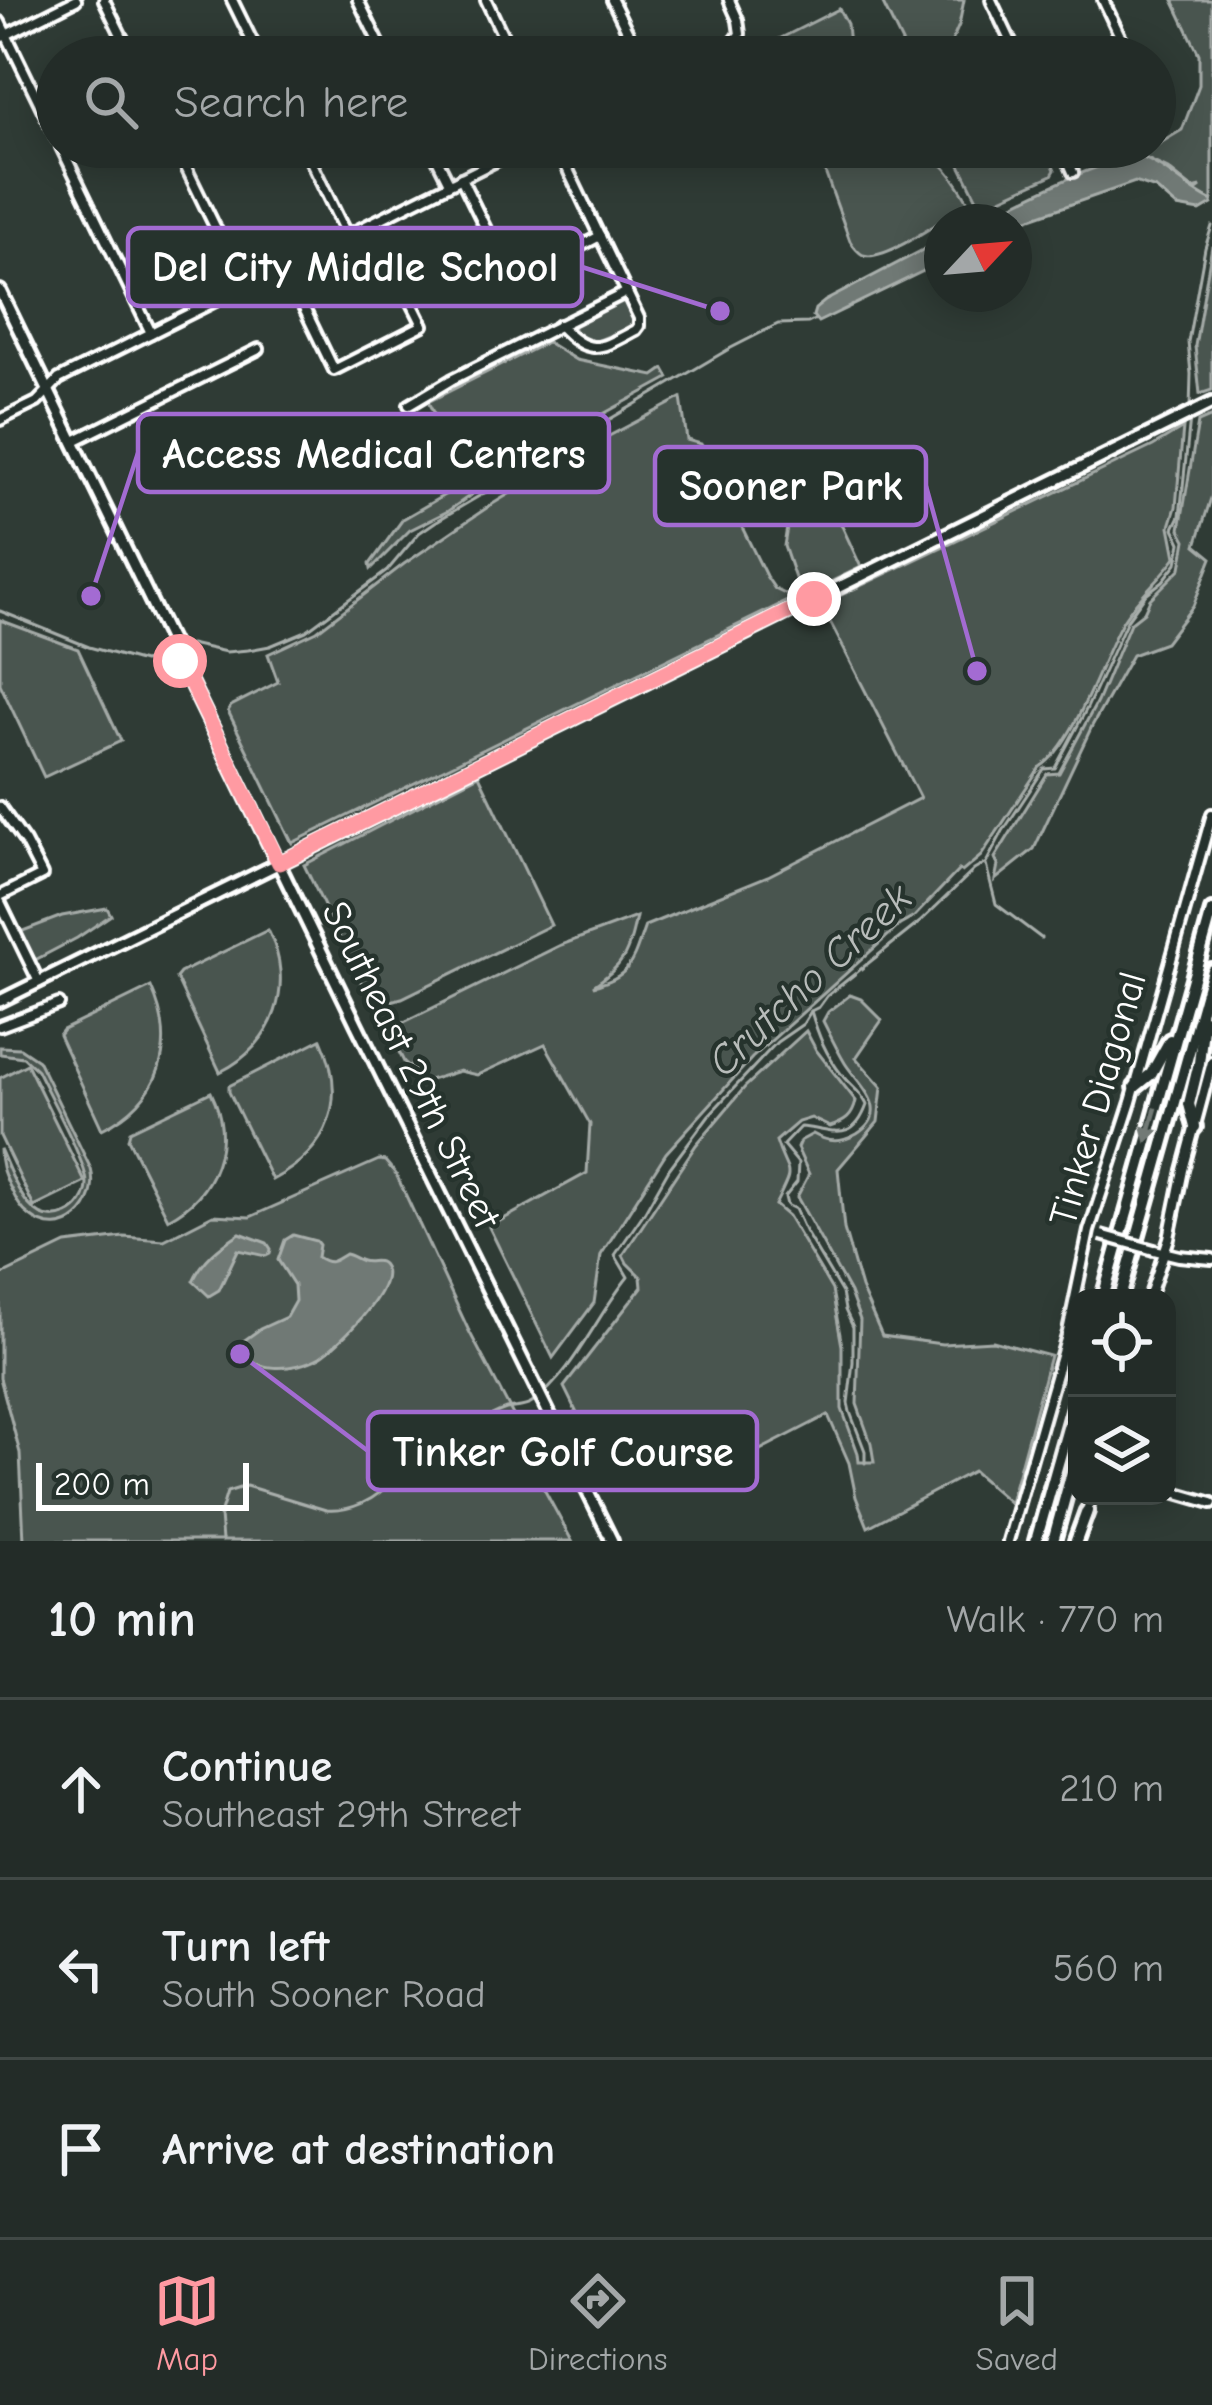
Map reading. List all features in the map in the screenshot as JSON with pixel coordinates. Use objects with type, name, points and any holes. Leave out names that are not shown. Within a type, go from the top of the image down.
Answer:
[{"type":"highway","name":"Tinker Diagonal","points":[[1106,1289],[1212,911]]},
{"type":"highway","points":[[1195,1126],[1189,1104],[1211,975]]},
{"type":"highway","name":"Tinker Diagonal","points":[[1123,1289],[1211,975]]},
{"type":"highway","points":[[1135,1087],[1151,1074],[1181,1022]]},
{"type":"highway","points":[[1036,1541],[1077,1397]]},
{"type":"highway","points":[[1053,1541],[1068,1487]]},
{"type":"highway","points":[[1078,1541],[1087,1510]]},
{"type":"main road","name":"Southeast 29th Street","points":[[0,291],[612,1541]]},
{"type":"main road","points":[[0,1000],[1212,403]]},
{"type":"street","points":[[3,36],[76,0]]},
{"type":"street","points":[[104,0],[122,36]]},
{"type":"street","points":[[232,0],[250,36]]},
{"type":"street","points":[[358,0],[376,36]]},
{"type":"street","points":[[486,0],[503,36]]},
{"type":"street","points":[[612,0],[630,36]]},
{"type":"street","points":[[729,0],[738,20],[738,36]]},
{"type":"street","points":[[991,0],[1008,36]]},
{"type":"street","points":[[1103,0],[1120,36]]},
{"type":"street","points":[[0,22],[36,99]]},
{"type":"street","points":[[71,168],[151,333]]},
{"type":"street","points":[[186,168],[245,286]]},
{"type":"street","points":[[314,168],[347,236]]},
{"type":"street","points":[[441,168],[449,184]]},
{"type":"street","points":[[0,420],[37,402],[59,379],[481,168]]},
{"type":"street","points":[[559,325],[591,349],[639,326],[639,317],[567,168]]},
{"type":"street","points":[[1071,168],[1073,172]]},
{"type":"street","points":[[461,178],[512,282],[600,236]]},
{"type":"street","points":[[284,267],[334,370],[423,325],[372,223]]},
{"type":"street","points":[[410,405],[627,292]]},
{"type":"street","points":[[74,441],[259,349]]},
{"type":"street","points":[[0,807],[42,875],[0,899],[39,982]]},
{"type":"street","name":"Tinker Diagonal","points":[[1008,1541],[1068,1332],[1089,1231],[1212,814]]},
{"type":"street","points":[[0,1026],[59,1004]]},
{"type":"street","points":[[1152,1289],[1212,1062]]},
{"type":"street","points":[[1089,1231],[1165,1253],[1212,1259]]},
{"type":"street","points":[[1169,1238],[1197,1258]]},
{"type":"street","points":[[1176,1493],[1212,1503]]},
{"type":"street","points":[[1087,1510],[1088,1505]]},
{"type":"shaded area","points":[[881,0],[964,0],[954,36],[899,36]]},
{"type":"shaded area","points":[[1173,0],[1212,0],[1212,201],[1194,192],[1201,187],[1193,189],[1166,168],[1176,168],[1176,134],[1182,130],[1199,85],[1199,54]]},
{"type":"shaded area","points":[[839,9],[847,24],[848,36],[785,36]]},
{"type":"shaded area","points":[[824,168],[945,168],[969,203],[924,204],[924,232],[873,256],[857,251]]},
{"type":"shaded area","points":[[962,168],[1054,168],[1052,175],[980,204]]},
{"type":"shaded area","points":[[1097,168],[1161,168],[1212,204],[1200,211],[1177,207],[1156,189],[1135,182],[1032,218],[1032,204],[1014,204]]},
{"type":"shaded area","points":[[1212,246],[1212,390],[1200,394],[1195,346]]},
{"type":"shaded area","points":[[924,249],[924,271],[818,322],[815,309]]},
{"type":"shaded area","points":[[627,300],[635,316],[633,326],[592,343],[577,334],[575,322]]},
{"type":"shaded area","points":[[547,342],[576,360],[654,376],[664,369],[669,378],[528,455],[448,511],[410,530],[371,569],[403,519],[467,482],[428,402]]},
{"type":"shaded area","points":[[681,398],[687,440],[701,444],[766,576],[789,600],[292,843],[228,711],[278,682],[268,654],[317,631],[491,505]]},
{"type":"shaded area","points":[[1212,416],[1212,495],[1196,545],[1212,558],[1193,606],[1165,643],[1132,655],[1092,726],[1034,849],[995,880],[995,858],[1047,774],[1059,773],[1097,702],[1130,623],[1181,568],[1186,540],[1180,529],[1198,422]]},
{"type":"shaded area","points":[[1183,428],[1170,526],[1176,557],[1122,622],[1065,740],[1040,767],[981,856],[959,870],[914,917],[752,1058],[666,1153],[601,1255],[594,1303],[553,1358],[489,1227],[587,1173],[590,1124],[545,1044],[477,1075],[459,1071],[426,1081],[404,1062],[388,1030],[561,945],[636,917],[623,958],[593,986],[606,982],[629,966],[645,926],[768,876],[920,798],[826,614],[827,602]]},
{"type":"shaded area","points":[[822,483],[861,567],[801,596],[784,546],[788,521]]},
{"type":"shaded area","points":[[0,620],[78,649],[121,741],[44,777],[0,684]]},
{"type":"shaded area","points":[[479,775],[551,925],[402,998],[375,1000],[367,994],[304,865]]},
{"type":"shaded area","points":[[107,908],[111,915],[35,960],[20,932],[62,916]]},
{"type":"shaded area","points":[[268,930],[280,972],[275,1012],[255,1046],[220,1072],[176,978]]},
{"type":"shaded area","points":[[151,987],[163,1030],[159,1069],[138,1103],[102,1129],[59,1035]]},
{"type":"shaded area","points":[[850,995],[861,999],[882,1020],[856,1058],[882,1087],[878,1122],[838,1169],[844,1229],[861,1288],[882,1336],[942,1344],[993,1341],[1050,1356],[1010,1503],[973,1471],[868,1527],[849,1463],[828,1415],[692,1485],[683,1467],[643,1481],[640,1477],[647,1466],[629,1427],[592,1444],[564,1387],[642,1287],[641,1277],[623,1255],[696,1145],[745,1087],[806,1031],[856,1101],[840,1123],[830,1127],[811,1118],[798,1122],[776,1141],[788,1172],[775,1205],[788,1216],[832,1290],[842,1346],[842,1409],[859,1462],[874,1462],[857,1404],[860,1320],[797,1197],[809,1174],[797,1148],[800,1141],[813,1134],[846,1139],[868,1125],[873,1116],[870,1098],[823,1021]]},
{"type":"shaded area","points":[[321,1039],[333,1082],[328,1121],[308,1154],[272,1180],[229,1086]]},
{"type":"shaded area","points":[[0,1047],[20,1048],[38,1060],[91,1169],[90,1196],[77,1217],[67,1223],[43,1223],[30,1216],[5,1176],[0,1149],[23,1198],[42,1215],[53,1217],[75,1209],[87,1189],[81,1162],[37,1070],[23,1057],[0,1054]]},
{"type":"shaded area","points":[[27,1064],[85,1182],[34,1207],[0,1136],[0,1078]]},
{"type":"shaded area","points":[[211,1092],[221,1129],[216,1164],[198,1196],[168,1219],[128,1139],[130,1131]]},
{"type":"shaded area","points":[[379,1160],[396,1174],[513,1415],[526,1456],[572,1541],[24,1541],[20,1453],[0,1378],[0,1276],[66,1244],[124,1237],[164,1240],[213,1215],[250,1217]]},
{"type":"shaded area","points":[[240,1233],[267,1243],[270,1254],[238,1250],[219,1290],[209,1296],[193,1281],[213,1254]]},
{"type":"shaded area","points":[[293,1235],[316,1241],[317,1257],[326,1261],[345,1254],[381,1263],[385,1279],[362,1317],[320,1357],[286,1367],[262,1365],[244,1354],[239,1344],[286,1317],[295,1301],[294,1285],[278,1260],[285,1240]]},
{"type":"waterway","name":"Crutcho Creek","points":[[1190,409],[1188,342],[1212,226]]},
{"type":"waterway","points":[[190,644],[226,652],[248,650],[306,631],[387,571],[419,533],[435,522],[729,349],[778,324],[814,320]]},
{"type":"waterway","name":"Crutcho Creek","points":[[222,1541],[220,1515],[227,1492],[246,1486],[326,1510],[353,1507],[385,1487],[408,1454],[450,1439],[496,1413],[529,1405],[560,1376],[628,1277],[615,1255],[709,1115],[827,996],[986,863],[1044,769],[1055,768],[1127,620],[1177,563],[1181,543],[1174,528],[1180,516],[1190,418]]},
{"type":"waterway","points":[[0,611],[89,647],[143,662],[160,657]]},
{"type":"waterway","points":[[986,865],[996,904],[1041,938]]},
{"type":"waterway","points":[[811,1011],[831,1060],[867,1105],[848,1131],[800,1127],[783,1145],[798,1163],[797,1182],[785,1197],[842,1293],[853,1327],[848,1403],[865,1463]]},
{"type":"place","name":"Del City Middle School","points":[[720,311]]},
{"type":"place","name":"Access Medical Centers","points":[[91,596]]},
{"type":"place","name":"Sooner Park","points":[[977,671]]},
{"type":"place","name":"Tinker Golf Course","points":[[240,1354]]},
{"type":"route","points":[[180,661],[279,863],[814,599]]}]
